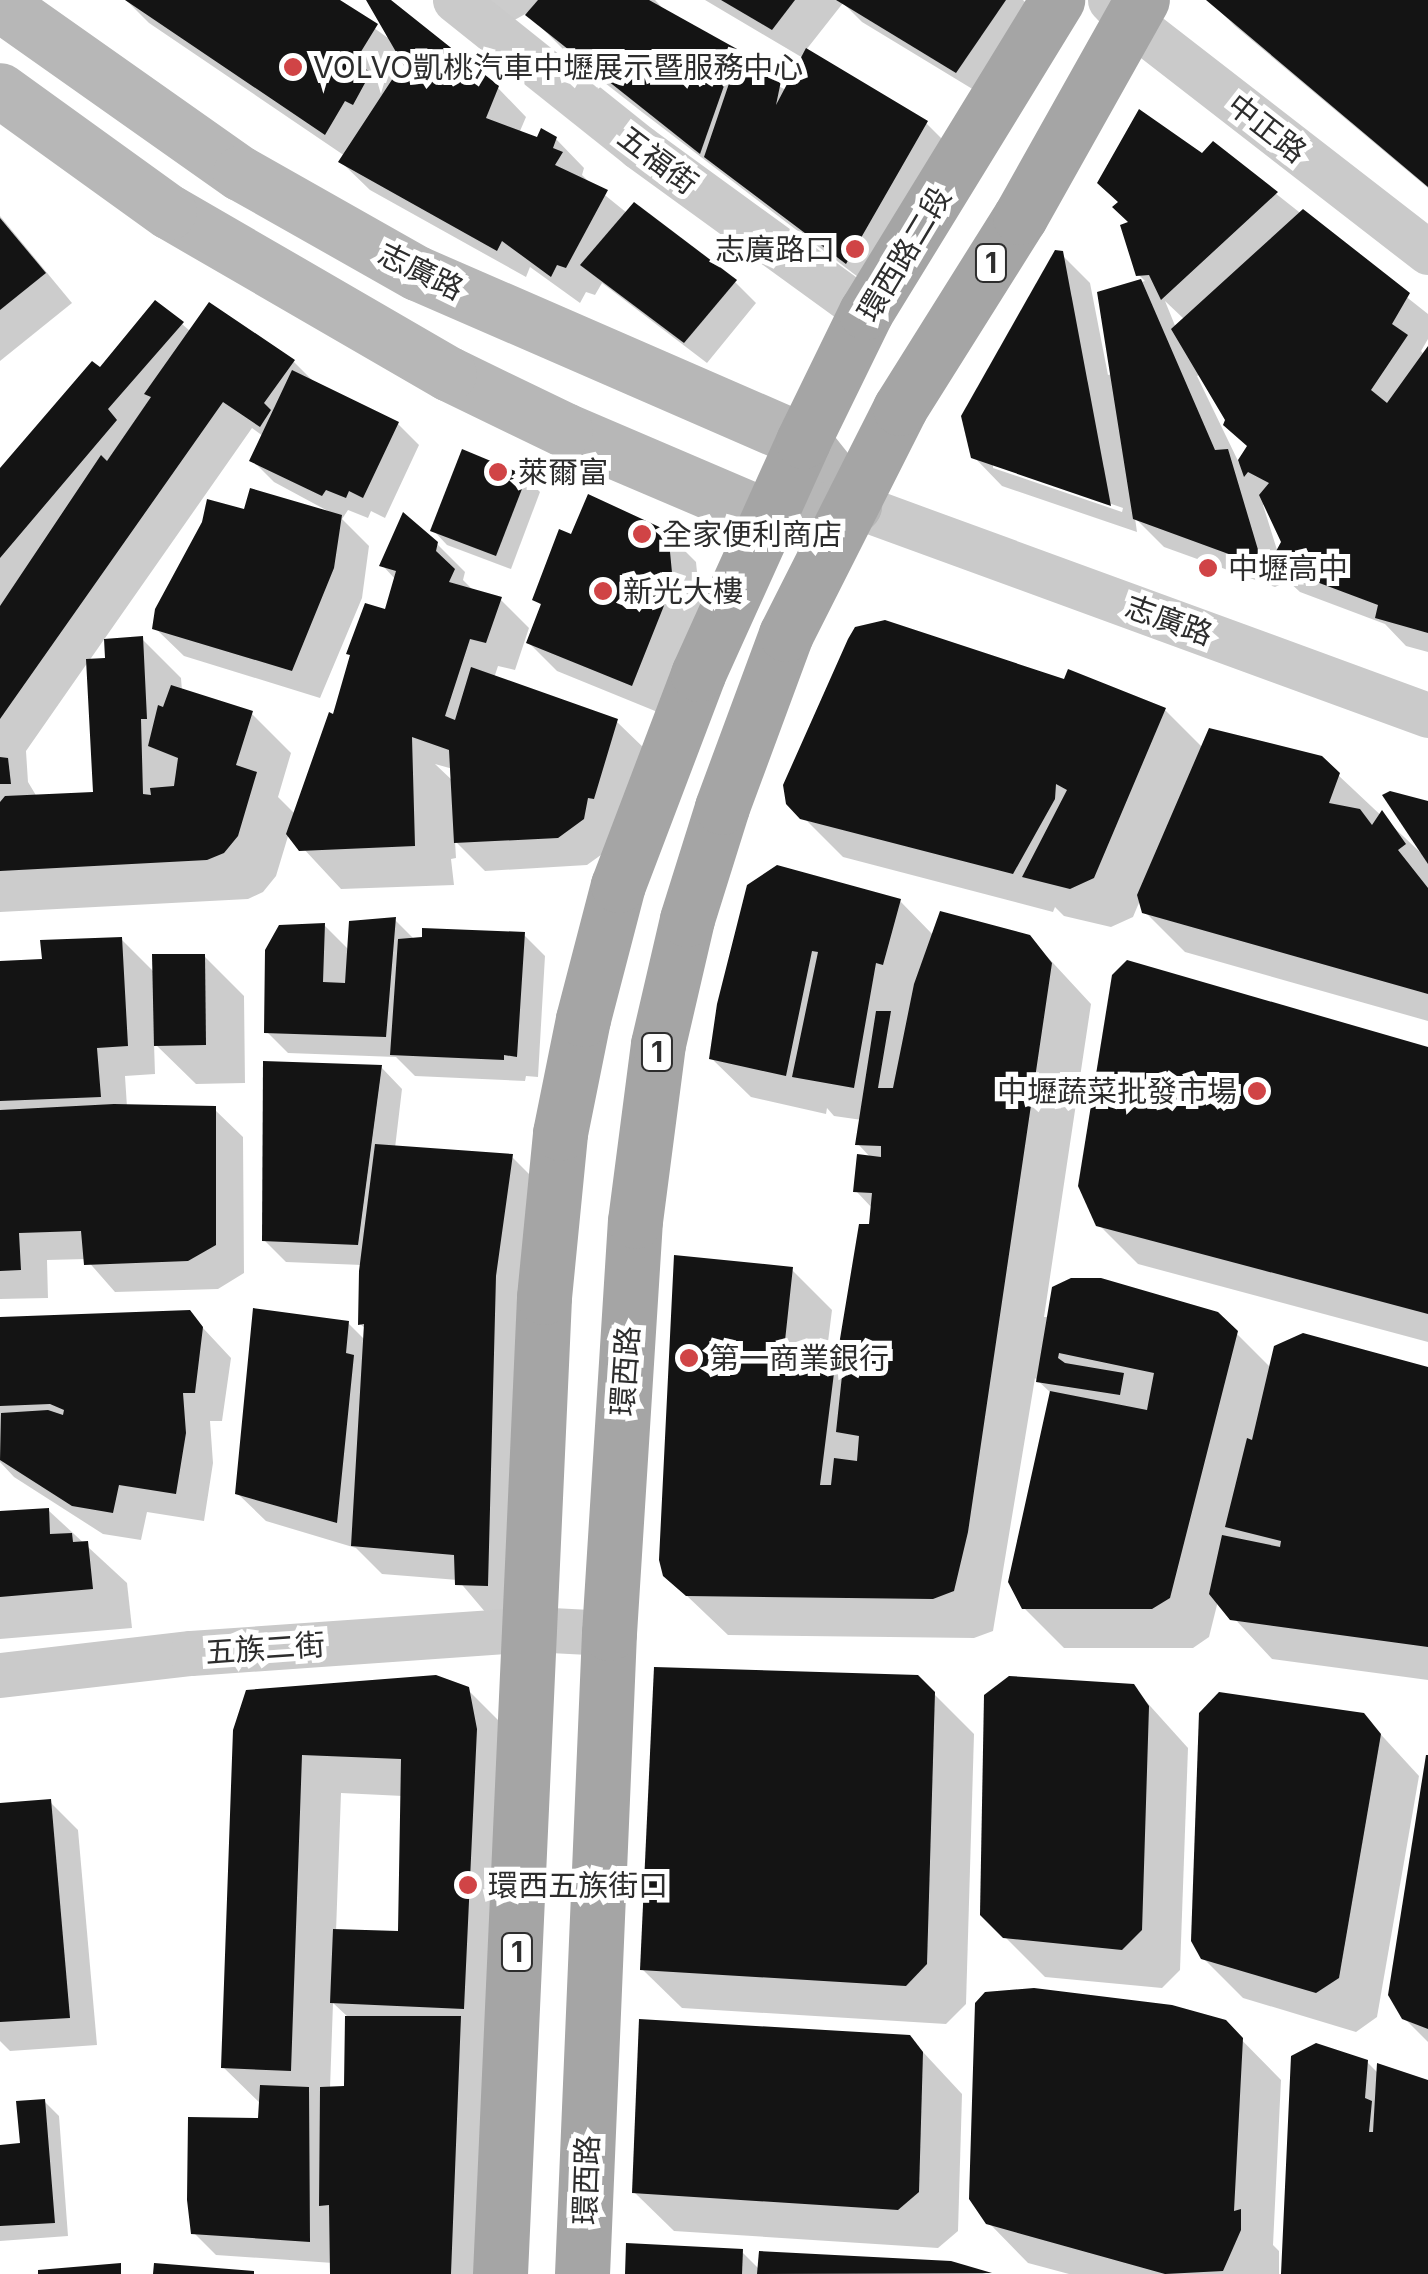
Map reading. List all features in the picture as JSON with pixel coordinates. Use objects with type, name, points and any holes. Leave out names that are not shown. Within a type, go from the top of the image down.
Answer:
[{"type":"main road","name":"環西路二段","points":[[771,518],[803,441],[866,312],[1057,0]]},
{"type":"main road","name":"志廣路","points":[[0,4],[240,173],[417,273],[803,441],[854,505],[771,518]]},
{"type":"main road","name":"1","points":[[854,505],[900,408],[1020,217],[1127,7]]},
{"type":"main road","points":[[0,90],[168,212],[450,374],[565,430],[771,518]]},
{"type":"main road","name":"環西路","points":[[582,2274],[609,1633],[635,1221],[658,1044],[687,919],[722,807],[786,634],[854,505]]},
{"type":"main road","name":"1","points":[[500,2274],[544,1297],[560,1134],[583,1019],[625,868],[698,674],[771,518]]},
{"type":"street","name":"五福街","points":[[456,0],[639,147],[866,312]]},
{"type":"street","name":"中正路","points":[[1127,7],[1428,252]]},
{"type":"street","name":"志廣路","points":[[854,505],[1428,715]]},
{"type":"street","name":"五族二街","points":[[0,1675],[190,1653],[531,1630],[609,1633]]},
{"type":"building","name":"VOLVO凱桃汽車中壢展示暨服務中心","points":[[125,0],[340,0],[378,24],[354,63],[371,72],[353,105],[345,101],[325,135]]},
{"type":"building","points":[[366,0],[391,0],[499,86],[486,118],[537,137],[541,128],[557,137],[553,148],[563,152],[555,165],[608,190],[566,268],[557,265],[551,277],[502,241],[497,251],[338,162],[397,72],[407,71]]},
{"type":"building","points":[[538,0],[649,0],[737,49],[700,154],[525,15]]},
{"type":"building","points":[[721,0],[795,0],[772,30]]},
{"type":"building","points":[[836,0],[1006,0],[956,73]]},
{"type":"building","points":[[1206,0],[1428,0],[1428,187]]},
{"type":"building","points":[[806,48],[928,121],[846,264],[704,157],[737,60],[749,63],[747,70],[781,81],[776,105]]},
{"type":"building","points":[[1139,109],[1202,153],[1213,141],[1278,192],[1161,300],[1149,275],[1136,276],[1120,225],[1128,222],[1112,207],[1118,202],[1097,183]]},
{"type":"building","points":[[634,202],[737,280],[684,343],[580,265]]},
{"type":"building","points":[[1303,209],[1410,293],[1392,324],[1408,335],[1371,390],[1387,403],[1428,346],[1428,633],[1375,618],[1378,605],[1269,564],[1281,542],[1259,495],[1269,483],[1248,472],[1244,477],[1238,460],[1247,446],[1223,425],[1225,420],[1171,329]]},
{"type":"building","points":[[0,218],[46,273],[0,310]]},
{"type":"building","points":[[1055,250],[1063,251],[1111,506],[971,458],[961,416]]},
{"type":"building","points":[[1141,279],[1215,450],[1228,449],[1259,553],[1245,560],[1133,519],[1097,292]]},
{"type":"building","points":[[155,300],[184,322],[108,409],[117,420],[0,558],[0,468],[92,361],[100,367]]},
{"type":"building","points":[[209,302],[295,360],[264,403],[271,410],[260,427],[223,402],[0,719],[0,606],[101,455],[107,461],[151,397],[144,394]]},
{"type":"building","points":[[292,370],[399,422],[363,498],[349,491],[346,498],[326,490],[322,496],[249,461]]},
{"type":"building","points":[[462,449],[527,476],[496,556],[430,531]]},
{"type":"building","points":[[250,488],[342,515],[334,568],[292,671],[152,629],[155,609],[202,522],[207,499],[244,509]]},
{"type":"building","name":"新光大樓","points":[[588,494],[668,531],[673,583],[632,686],[526,643],[541,604],[532,600],[559,529],[571,534]]},
{"type":"building","points":[[403,512],[438,542],[436,551],[455,569],[449,582],[502,597],[486,643],[470,639],[445,716],[455,720],[471,667],[618,719],[594,799],[588,798],[584,819],[558,838],[454,843],[449,750],[412,737],[415,846],[299,851],[286,834],[329,712],[333,714],[350,655],[346,654],[365,603],[385,609],[396,571],[379,566]]},
{"type":"building","points":[[885,620],[1064,679],[1068,669],[1166,708],[1094,878],[1070,889],[1022,877],[1067,790],[1056,784],[1055,799],[1013,874],[800,819],[786,804],[783,785],[848,639],[855,627]]},
{"type":"building","points":[[143,636],[147,719],[141,719],[143,794],[151,795],[150,788],[174,786],[178,758],[148,746],[158,705],[163,707],[171,685],[253,711],[236,765],[257,772],[238,836],[224,853],[207,860],[0,871],[0,802],[5,796],[93,792],[86,659],[105,658],[104,639]]},
{"type":"building","points":[[1209,728],[1322,756],[1340,773],[1329,803],[1360,809],[1372,825],[1382,810],[1406,844],[1398,850],[1428,888],[1428,994],[1142,913],[1137,895]]},
{"type":"building","points":[[0,757],[8,758],[11,784],[0,784]]},
{"type":"building","points":[[1390,791],[1428,801],[1428,864],[1382,795]]},
{"type":"building","points":[[777,865],[901,899],[883,965],[876,963],[854,1088],[792,1077],[818,952],[812,951],[786,1076],[709,1059],[717,1004],[747,885]]},
{"type":"building","points":[[940,911],[1030,935],[1052,963],[968,1532],[954,1591],[933,1599],[686,1596],[663,1576],[659,1560],[674,1255],[793,1267],[783,1359],[787,1365],[804,1366],[804,1360],[835,1365],[820,1485],[831,1485],[834,1458],[857,1461],[859,1436],[836,1432],[843,1366],[836,1363],[859,1224],[869,1224],[872,1193],[853,1192],[857,1154],[881,1157],[881,1146],[855,1145],[876,1011],[891,1011],[878,1088],[893,1088],[914,984]]},
{"type":"building","points":[[396,917],[386,1037],[264,1033],[265,950],[279,925],[325,923],[323,982],[345,983],[349,921]]},
{"type":"building","points":[[422,928],[525,932],[517,1057],[504,1055],[504,1060],[390,1055],[398,939],[422,937]]},
{"type":"building","points":[[122,937],[128,1046],[97,1048],[101,1097],[0,1101],[0,961],[42,959],[40,940]]},
{"type":"building","points":[[152,954],[205,954],[206,1045],[154,1046]]},
{"type":"building","name":"中壢蔬菜批發市場","points":[[1127,960],[1428,1047],[1428,1314],[1096,1226],[1078,1186],[1112,975]]},
{"type":"building","points":[[263,1061],[382,1065],[358,1245],[262,1241]]},
{"type":"building","points":[[114,1104],[216,1106],[216,1245],[188,1261],[84,1265],[81,1231],[19,1233],[21,1270],[0,1271],[0,1110]]},
{"type":"building","points":[[375,1144],[513,1154],[496,1276],[488,1586],[455,1585],[454,1555],[351,1546],[364,1324],[358,1325],[359,1271]]},
{"type":"building","points":[[1071,1278],[1101,1278],[1218,1312],[1238,1331],[1170,1598],[1152,1609],[1022,1609],[1008,1582],[1050,1391],[1147,1410],[1154,1373],[1059,1353],[1058,1358],[1065,1363],[1124,1373],[1120,1395],[1036,1382],[1052,1287]]},
{"type":"building","points":[[253,1308],[349,1321],[346,1353],[354,1355],[337,1523],[235,1494]]},
{"type":"building","points":[[190,1310],[203,1327],[195,1393],[183,1393],[186,1433],[176,1494],[119,1485],[113,1513],[72,1506],[0,1460],[1,1413],[48,1410],[63,1415],[64,1410],[50,1404],[0,1406],[0,1317]]},
{"type":"building","points":[[1303,1333],[1428,1367],[1428,1647],[1230,1620],[1209,1594],[1222,1535],[1280,1547],[1281,1541],[1225,1527],[1247,1438],[1252,1440],[1274,1346]]},
{"type":"building","points":[[49,1508],[50,1534],[72,1533],[73,1542],[88,1541],[93,1589],[0,1597],[0,1511]]},
{"type":"building","points":[[654,1667],[918,1675],[935,1692],[927,1964],[906,1986],[640,1970]]},
{"type":"building","points":[[436,1675],[469,1687],[477,1729],[464,2009],[330,2003],[333,1929],[398,1931],[401,1759],[302,1755],[291,2071],[221,2068],[233,1730],[246,1690]]},
{"type":"building","points":[[1009,1676],[1134,1684],[1149,1706],[1142,1930],[1122,1950],[1003,1938],[980,1915],[984,1695]]},
{"type":"building","points":[[1219,1692],[1364,1713],[1381,1734],[1339,1978],[1316,1993],[1201,1959],[1191,1941],[1199,1713]]},
{"type":"building","points":[[1426,1755],[1428,2029],[1402,2019],[1388,1995]]},
{"type":"building","points":[[51,1799],[70,2018],[0,2022],[0,1803]]},
{"type":"building","points":[[1034,1988],[1172,2005],[1226,2020],[1243,2038],[1234,2211],[1241,2209],[1241,2230],[1223,2271],[1165,2274],[986,2224],[969,2199],[975,2003],[985,1992]]},
{"type":"building","points":[[345,2016],[461,2016],[451,2274],[330,2274],[329,2205],[319,2206],[320,2087],[344,2086]]},
{"type":"building","points":[[639,2019],[910,2035],[923,2052],[919,2192],[898,2210],[632,2193]]},
{"type":"building","points":[[1316,2043],[1368,2060],[1365,2098],[1372,2101],[1369,2132],[1373,2132],[1377,2063],[1428,2080],[1428,2274],[1281,2274],[1291,2056]]},
{"type":"building","points":[[260,2085],[309,2087],[310,2242],[191,2234],[187,2200],[188,2117],[258,2118]]},
{"type":"building","points":[[45,2099],[55,2223],[0,2226],[0,2145],[20,2143],[16,2101]]},
{"type":"building","points":[[626,2243],[743,2249],[742,2274],[625,2274]]},
{"type":"building","points":[[759,2251],[951,2261],[992,2273],[757,2274]]},
{"type":"building","points":[[121,2263],[121,2274],[38,2274],[38,2270]]},
{"type":"building","points":[[154,2263],[254,2271],[254,2274],[153,2274]]},
{"type":"place","name":"VOLVO凱桃汽車中壢展示暨服務中心","points":[[293,67]]},
{"type":"place","name":"志廣路口","points":[[855,249]]},
{"type":"place","name":"萊爾富","points":[[498,472]]},
{"type":"place","name":"全家便利商店","points":[[642,534]]},
{"type":"place","name":"中壢高中","points":[[1208,568]]},
{"type":"place","name":"新光大樓","points":[[603,591]]},
{"type":"place","name":"中壢蔬菜批發市場","points":[[1257,1091]]},
{"type":"place","name":"第一商業銀行","points":[[689,1358]]},
{"type":"place","name":"環西五族街口","points":[[468,1885]]}]
